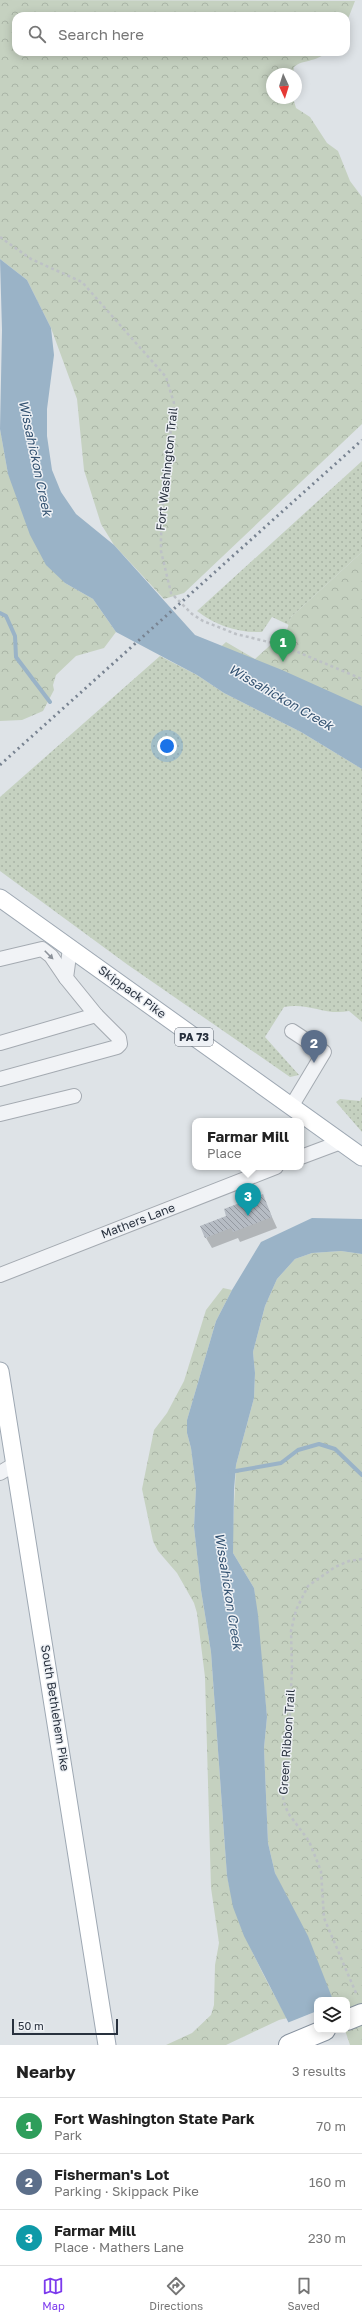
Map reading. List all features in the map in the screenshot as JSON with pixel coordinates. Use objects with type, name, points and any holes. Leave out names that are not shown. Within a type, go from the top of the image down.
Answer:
[{"type":"highway","points":[[350,2019],[362,2014]]},
{"type":"highway","points":[[290,2045],[318,2033]]},
{"type":"main road","name":"Skippack Pike","points":[[0,898],[362,1157]]},
{"type":"main road","name":"South Bethlehem Pike","points":[[0,1371],[107,2045]]},
{"type":"street","points":[[66,978],[70,948]]},
{"type":"street","points":[[0,959],[42,949],[51,956],[66,978],[96,1015],[119,1038],[120,1044],[117,1047],[0,1079]]},
{"type":"street","points":[[0,1043],[96,1015]]},
{"type":"street","points":[[291,1107],[324,1052],[292,1031]]},
{"type":"street","points":[[0,1114],[74,1096]]},
{"type":"street","points":[[304,1156],[341,1142]]},
{"type":"street","name":"Mathers Lane","points":[[0,1275],[268,1170]]},
{"type":"street","points":[[0,1473],[15,1464]]},
{"type":"path","name":"Fort Washington Trail","points":[[0,237],[31,259],[82,282],[166,377],[174,403],[164,486],[161,536],[168,584],[174,596],[192,614],[203,621],[236,634],[281,645],[362,679]]},
{"type":"path","name":"Green Ribbon Trail","points":[[356,1993],[324,1918],[322,1910],[323,1881],[316,1858],[305,1835],[288,1813],[283,1800],[288,1757],[292,1682],[291,1631],[296,1610],[305,1591],[317,1578],[349,1561],[362,1559]]},
{"type":"green space","points":[[0,0],[355,1],[350,14],[350,12],[12,12],[12,56],[321,56],[301,63],[294,68],[266,68],[266,104],[295,104],[296,108],[310,117],[327,143],[338,151],[350,181],[362,197],[362,424],[184,593],[164,599],[114,545],[101,524],[84,470],[77,399],[51,328],[27,280],[0,259]]},
{"type":"green space","points":[[0,429],[8,474],[65,583],[93,599],[116,632],[104,648],[76,656],[56,675],[53,685],[54,690],[43,711],[22,720],[0,721]]},
{"type":"green space","points":[[362,461],[362,552],[291,617],[289,625],[272,617],[262,632],[236,630],[212,621],[197,611]]},
{"type":"green space","points":[[362,552],[362,755],[200,666],[226,642],[255,659],[287,630],[291,617]]},
{"type":"green space","points":[[160,656],[197,675],[224,693],[301,732],[362,769],[362,1022],[349,1011],[332,1012],[301,1006],[284,1007],[265,1037],[299,1075],[290,1077],[128,965],[0,871],[0,797]]},
{"type":"green space","points":[[362,1097],[362,1132],[336,1102],[340,1099],[360,1101]]},
{"type":"green space","points":[[341,1251],[362,1254],[362,2045],[348,2045],[344,2033],[350,2033],[350,1997],[332,1997],[275,1873],[268,1843],[264,1748],[267,1717],[254,1588],[233,1553],[236,1465],[254,1398],[255,1373],[253,1352],[265,1306],[277,1279],[295,1259],[312,1253]]},
{"type":"green space","points":[[223,1288],[232,1290],[216,1321],[187,1420],[187,1433],[191,1448],[196,1488],[194,1527],[201,1590],[211,1652],[227,1876],[237,1914],[251,1950],[287,2018],[279,2020],[226,2045],[166,2045],[192,2033],[211,2015],[214,2005],[215,1965],[219,1943],[211,1888],[205,1677],[197,1613],[194,1603],[177,1573],[158,1551],[153,1541],[142,1489],[154,1430],[167,1413],[184,1381],[206,1310]]},
{"type":"water","name":"Wissahickon Creek","points":[[0,259],[27,280],[51,328],[54,355],[47,409],[47,436],[52,470],[61,492],[76,514],[114,545],[195,635],[282,670],[362,706],[362,769],[301,732],[224,693],[197,675],[116,632],[93,599],[65,583],[46,565],[30,535],[8,474],[0,429],[2,330]]},
{"type":"water","name":"Wissahickon Creek","points":[[312,1218],[362,1219],[362,1254],[341,1251],[312,1253],[295,1259],[277,1279],[265,1306],[253,1352],[255,1373],[254,1398],[236,1465],[234,1490],[233,1553],[254,1588],[258,1615],[267,1717],[264,1748],[268,1843],[275,1873],[308,1936],[332,1997],[314,1997],[314,2033],[300,2045],[244,1936],[233,1907],[227,1876],[211,1652],[201,1590],[194,1527],[196,1488],[191,1448],[187,1433],[187,1420],[216,1321],[232,1290],[261,1242]]},
{"type":"pier","points":[[314,2012],[314,2033],[346,2033],[350,2045],[298,2045],[287,2023]]},
{"type":"building","points":[[263,1194],[272,1217],[233,1232],[231,1228],[205,1238],[200,1226],[226,1216],[224,1209]]},
{"type":"waterway","points":[[0,613],[6,616],[15,636],[16,657],[50,702]]},
{"type":"waterway","points":[[230,1472],[281,1463],[298,1450],[319,1444],[335,1449],[362,1475]]},
{"type":"railway","points":[[0,765],[362,440]]},
{"type":"place","name":"Fort Washington State Park","points":[[283,662]]},
{"type":"place","name":"Fisherman's Lot","points":[[314,1063]]},
{"type":"place","name":"Farmar Mill","points":[[248,1216]]}]
